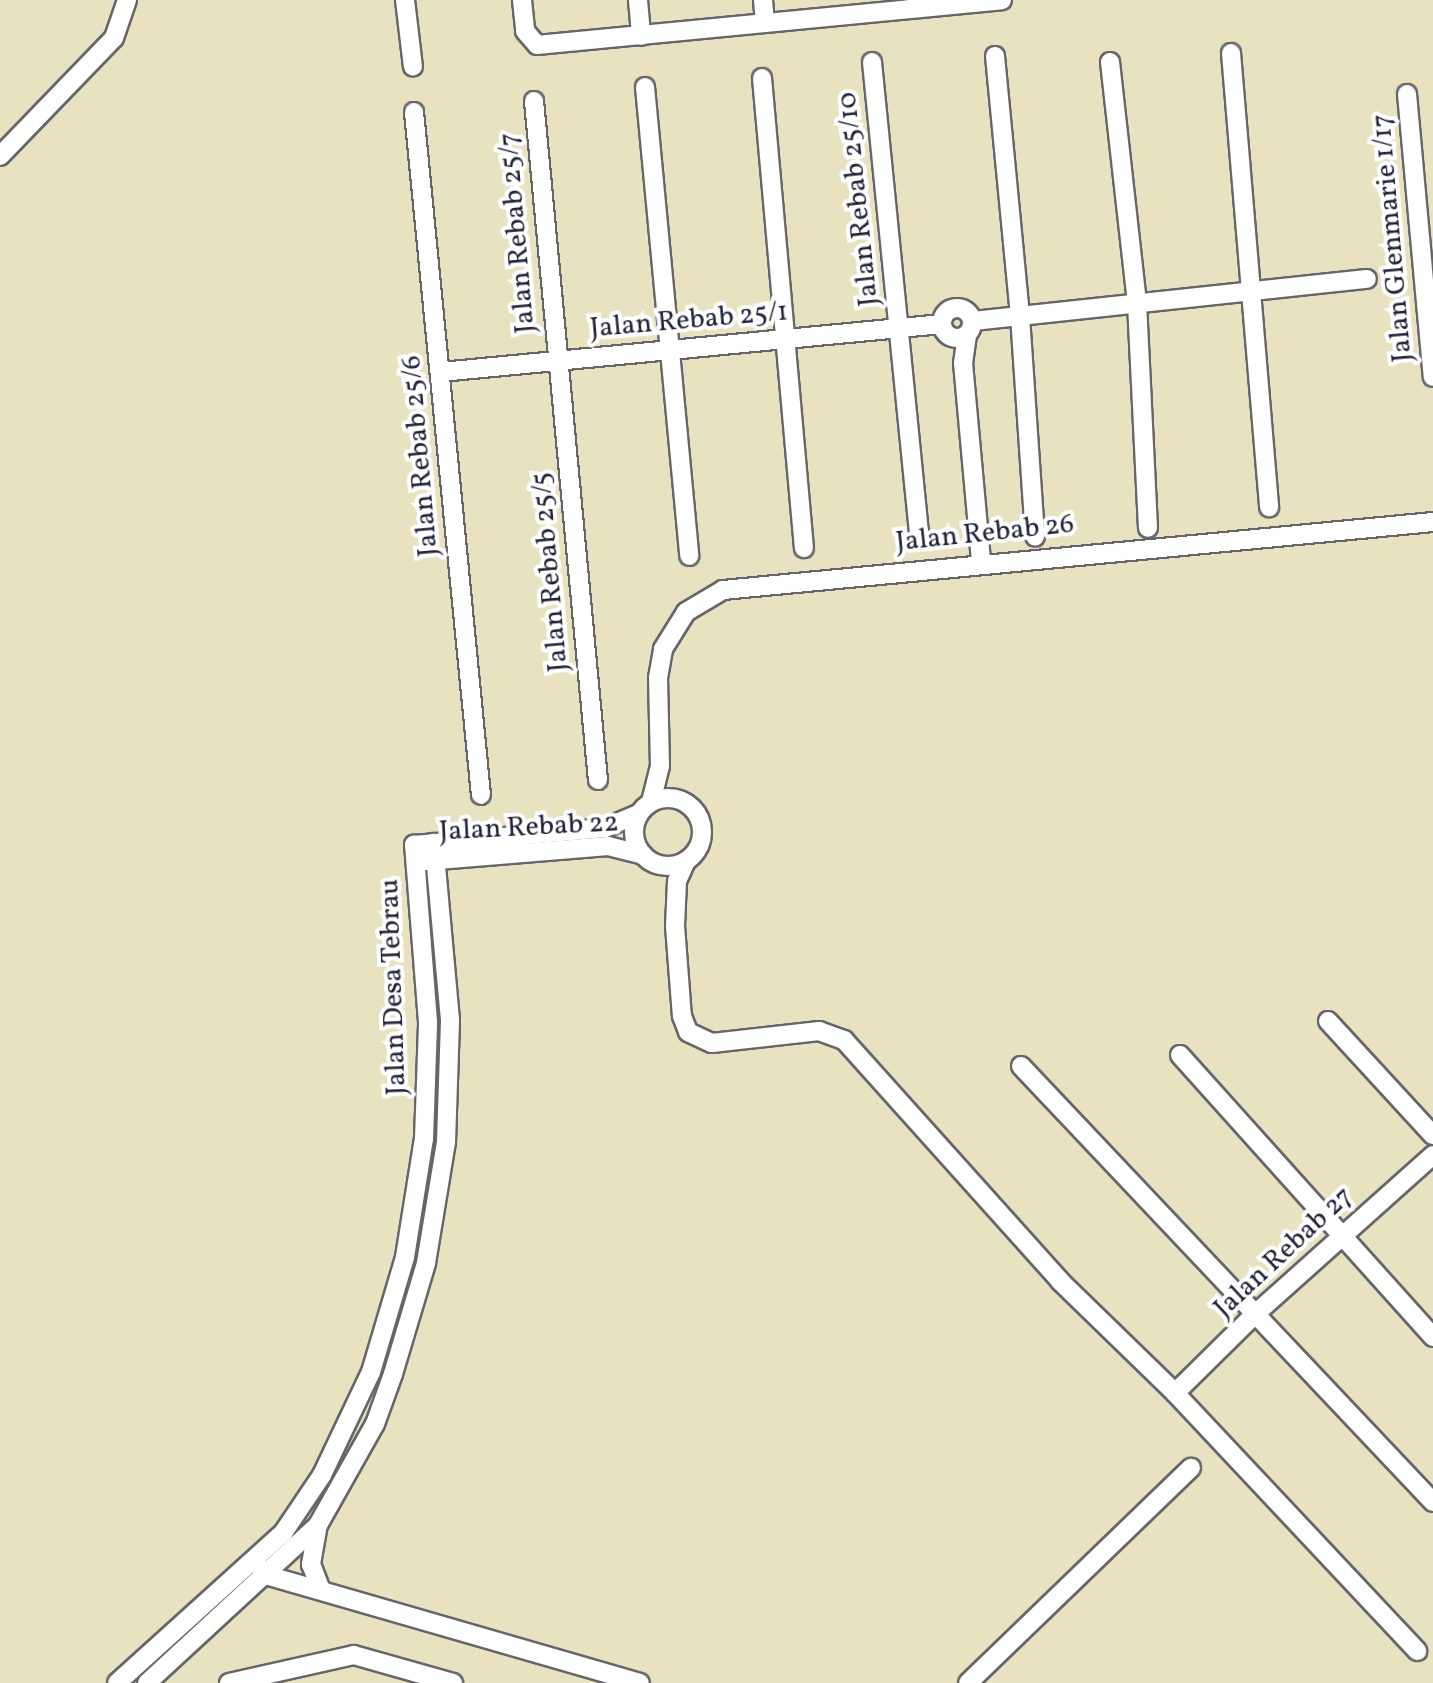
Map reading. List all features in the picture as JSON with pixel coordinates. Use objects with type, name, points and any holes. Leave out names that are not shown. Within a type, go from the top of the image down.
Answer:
[{"type":"street","points":[[0,156],[114,38],[127,0]]},
{"type":"street","points":[[405,0],[413,67]]},
{"type":"street","points":[[522,0],[525,31],[537,44],[765,23],[891,5],[1002,0]]},
{"type":"street","points":[[638,0],[642,36]]},
{"type":"street","points":[[763,0],[765,23]]},
{"type":"street","points":[[1231,53],[1270,508]]},
{"type":"street","points":[[995,56],[1020,316],[1035,536]]},
{"type":"street","name":"Jalan Rebab 25/10","points":[[872,62],[920,539]]},
{"type":"street","points":[[1110,62],[1137,304],[1148,528]]},
{"type":"street","points":[[762,78],[804,548]]},
{"type":"street","points":[[644,86],[689,556]]},
{"type":"street","name":"Jalan Glenmarie 1/17","points":[[1408,94],[1426,230],[1433,377]]},
{"type":"street","name":"Jalan Rebab 25/7","points":[[534,101],[558,359]]},
{"type":"street","name":"Jalan Rebab 25/6","points":[[414,112],[481,795]]},
{"type":"street","name":"Jalan Rebab 25/1","points":[[441,372],[900,329],[958,329],[1020,316],[1367,279]]},
{"type":"street","points":[[958,329],[981,562]]},
{"type":"street","name":"Jalan Rebab 25/5","points":[[558,359],[598,780]]},
{"type":"street","name":"Jalan Rebab 26","points":[[645,808],[659,777],[658,678],[664,649],[686,612],[709,595],[740,587],[981,562],[1433,522]]},
{"type":"street","name":"Jalan Rebab 26","points":[[660,742],[680,799]]},
{"type":"street","points":[[675,926],[678,881],[686,861],[700,844],[702,828],[692,807],[680,799],[645,808],[634,831],[666,884],[675,926],[682,1016],[693,1037],[712,1043],[819,1031],[836,1034],[1060,1281],[1175,1392],[1417,1651]]},
{"type":"street","name":"Jalan Rebab 22","points":[[425,853],[605,828],[645,808]]},
{"type":"street","name":"Jalan Rebab 22","points":[[425,853],[472,857],[608,846],[649,859]]},
{"type":"street","name":"Jalan Desa Tebrau","points":[[117,1683],[318,1525],[375,1424],[409,1325],[430,1244],[450,1086],[450,1020],[440,910],[425,853]]},
{"type":"street","name":"Jalan Desa Tebrau","points":[[146,1683],[260,1568],[299,1513],[354,1417],[405,1256],[420,1169],[428,1088],[425,853]]},
{"type":"street","points":[[440,910],[452,874],[472,857]]},
{"type":"street","points":[[649,859],[686,861]]},
{"type":"street","points":[[1328,1021],[1433,1136]]},
{"type":"street","points":[[1180,1055],[1433,1337]]},
{"type":"street","points":[[1020,1066],[1433,1502]]},
{"type":"street","name":"Jalan Rebab 27","points":[[1175,1392],[1433,1155]]},
{"type":"street","points":[[968,1683],[1191,1468]]},
{"type":"street","points":[[318,1525],[311,1564],[320,1590]]},
{"type":"street","points":[[260,1568],[320,1590],[640,1683]]},
{"type":"street","points":[[229,1683],[354,1655],[453,1683]]}]
